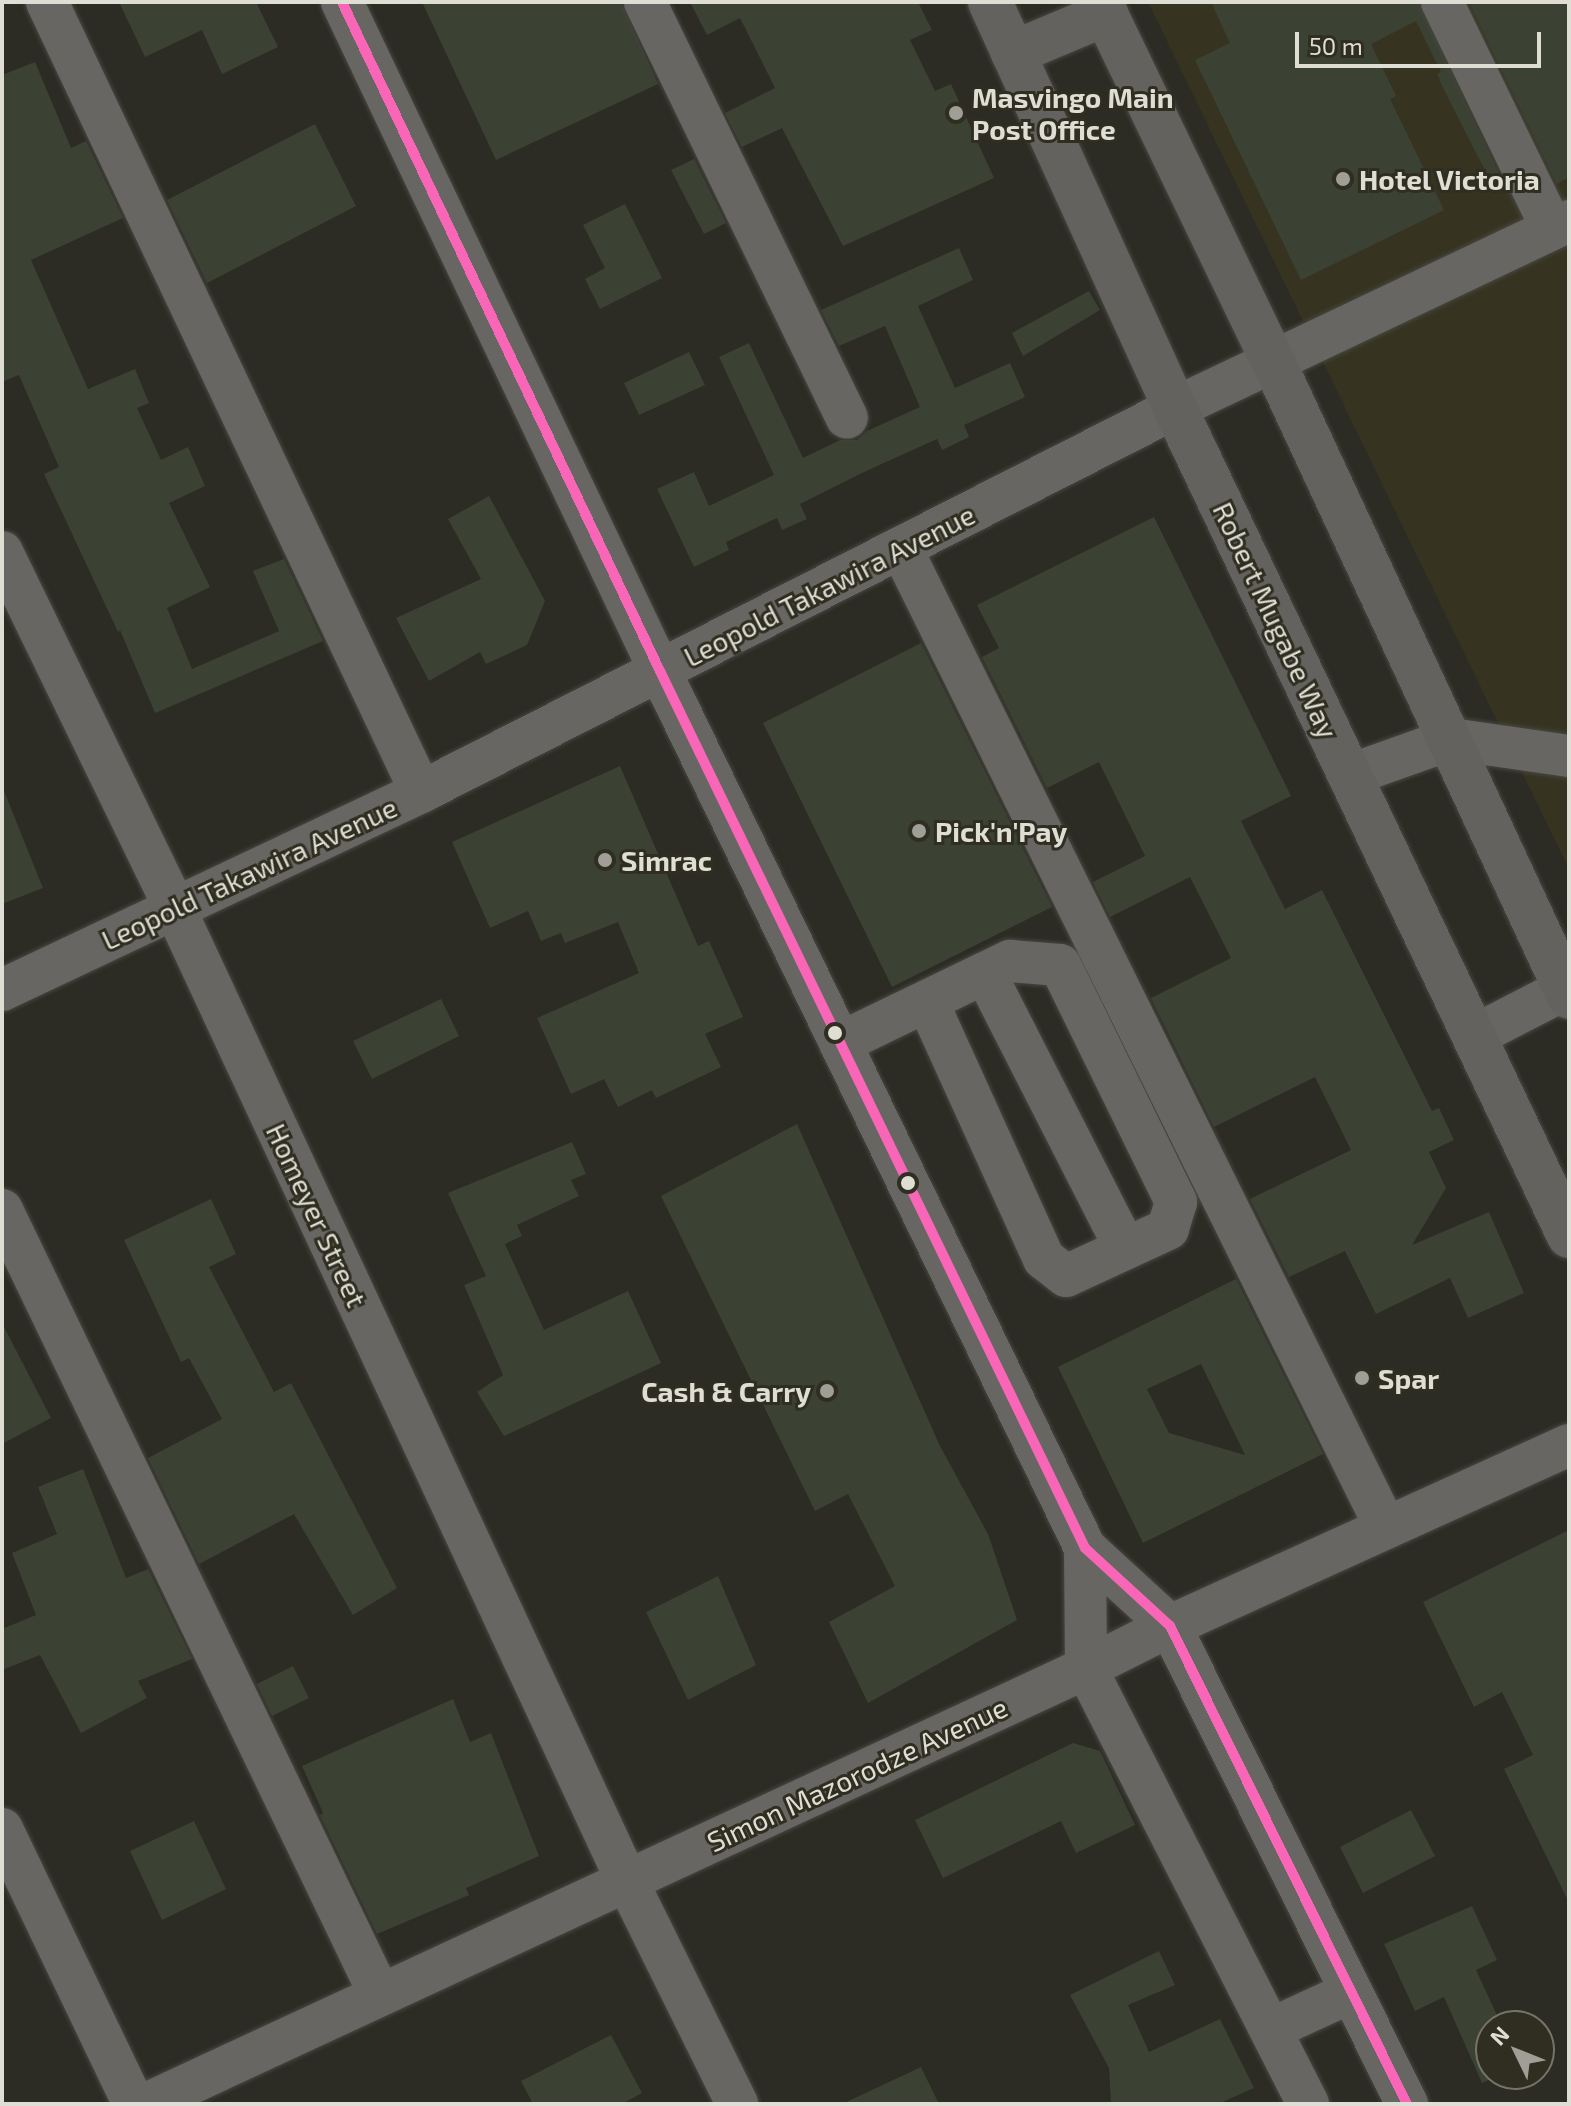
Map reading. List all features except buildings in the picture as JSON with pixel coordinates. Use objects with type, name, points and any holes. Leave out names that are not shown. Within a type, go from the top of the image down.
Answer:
[{"type":"highway","name":"Robert Mugabe Way","points":[[990,2],[1175,408],[1569,1236]]},
{"type":"highway","points":[[1013,53],[1103,8],[1274,363],[1568,990]]},
{"type":"street","points":[[47,2],[421,792]]},
{"type":"street","points":[[342,2],[660,671],[1085,1548],[1170,1626],[1407,2104]]},
{"type":"street","points":[[645,2],[847,418]]},
{"type":"street","points":[[1442,2],[1561,225]]},
{"type":"street","name":"Leopold Takawira Avenue","points":[[2,990],[421,792],[1175,408],[1561,225]]},
{"type":"street","points":[[901,548],[1386,1528]]},
{"type":"street","name":"Homeyer Street","points":[[2,552],[175,909],[627,1881],[737,2104]]},
{"type":"street","points":[[1350,775],[1451,739],[1569,756]]},
{"type":"street","points":[[840,1043],[927,1001],[985,973],[1010,961],[1060,965],[1176,1202],[1168,1229],[1066,1276],[1044,1259],[927,1001]]},
{"type":"street","points":[[985,973],[1125,1248]]},
{"type":"street","points":[[1474,1036],[1568,990]]},
{"type":"street","points":[[2,1210],[380,1995]]},
{"type":"street","name":"Simon Mazorodze Avenue","points":[[146,2104],[1086,1668],[1170,1626],[1569,1445]]},
{"type":"street","points":[[1085,1548],[1086,1668],[1308,2104]]},
{"type":"street","points":[[2,1829],[134,2104]]},
{"type":"street","points":[[1271,2029],[1351,1992]]},
{"type":"shaded area","points":[[1148,2],[1569,2],[1569,869]]},
{"type":"transit line","points":[[342,2],[660,671],[1085,1548],[1170,1626],[1407,2104]]},
{"type":"place","name":"Masvingo Main Post Office","points":[[956,113]]},
{"type":"place","name":"Hotel Victoria","points":[[1343,179]]},
{"type":"place","name":"Pick'n'Pay","points":[[919,831]]},
{"type":"place","name":"Simrac","points":[[605,860]]},
{"type":"place","name":"Spar","points":[[1362,1378]]},
{"type":"place","name":"Cash & Carry","points":[[827,1391]]}]
